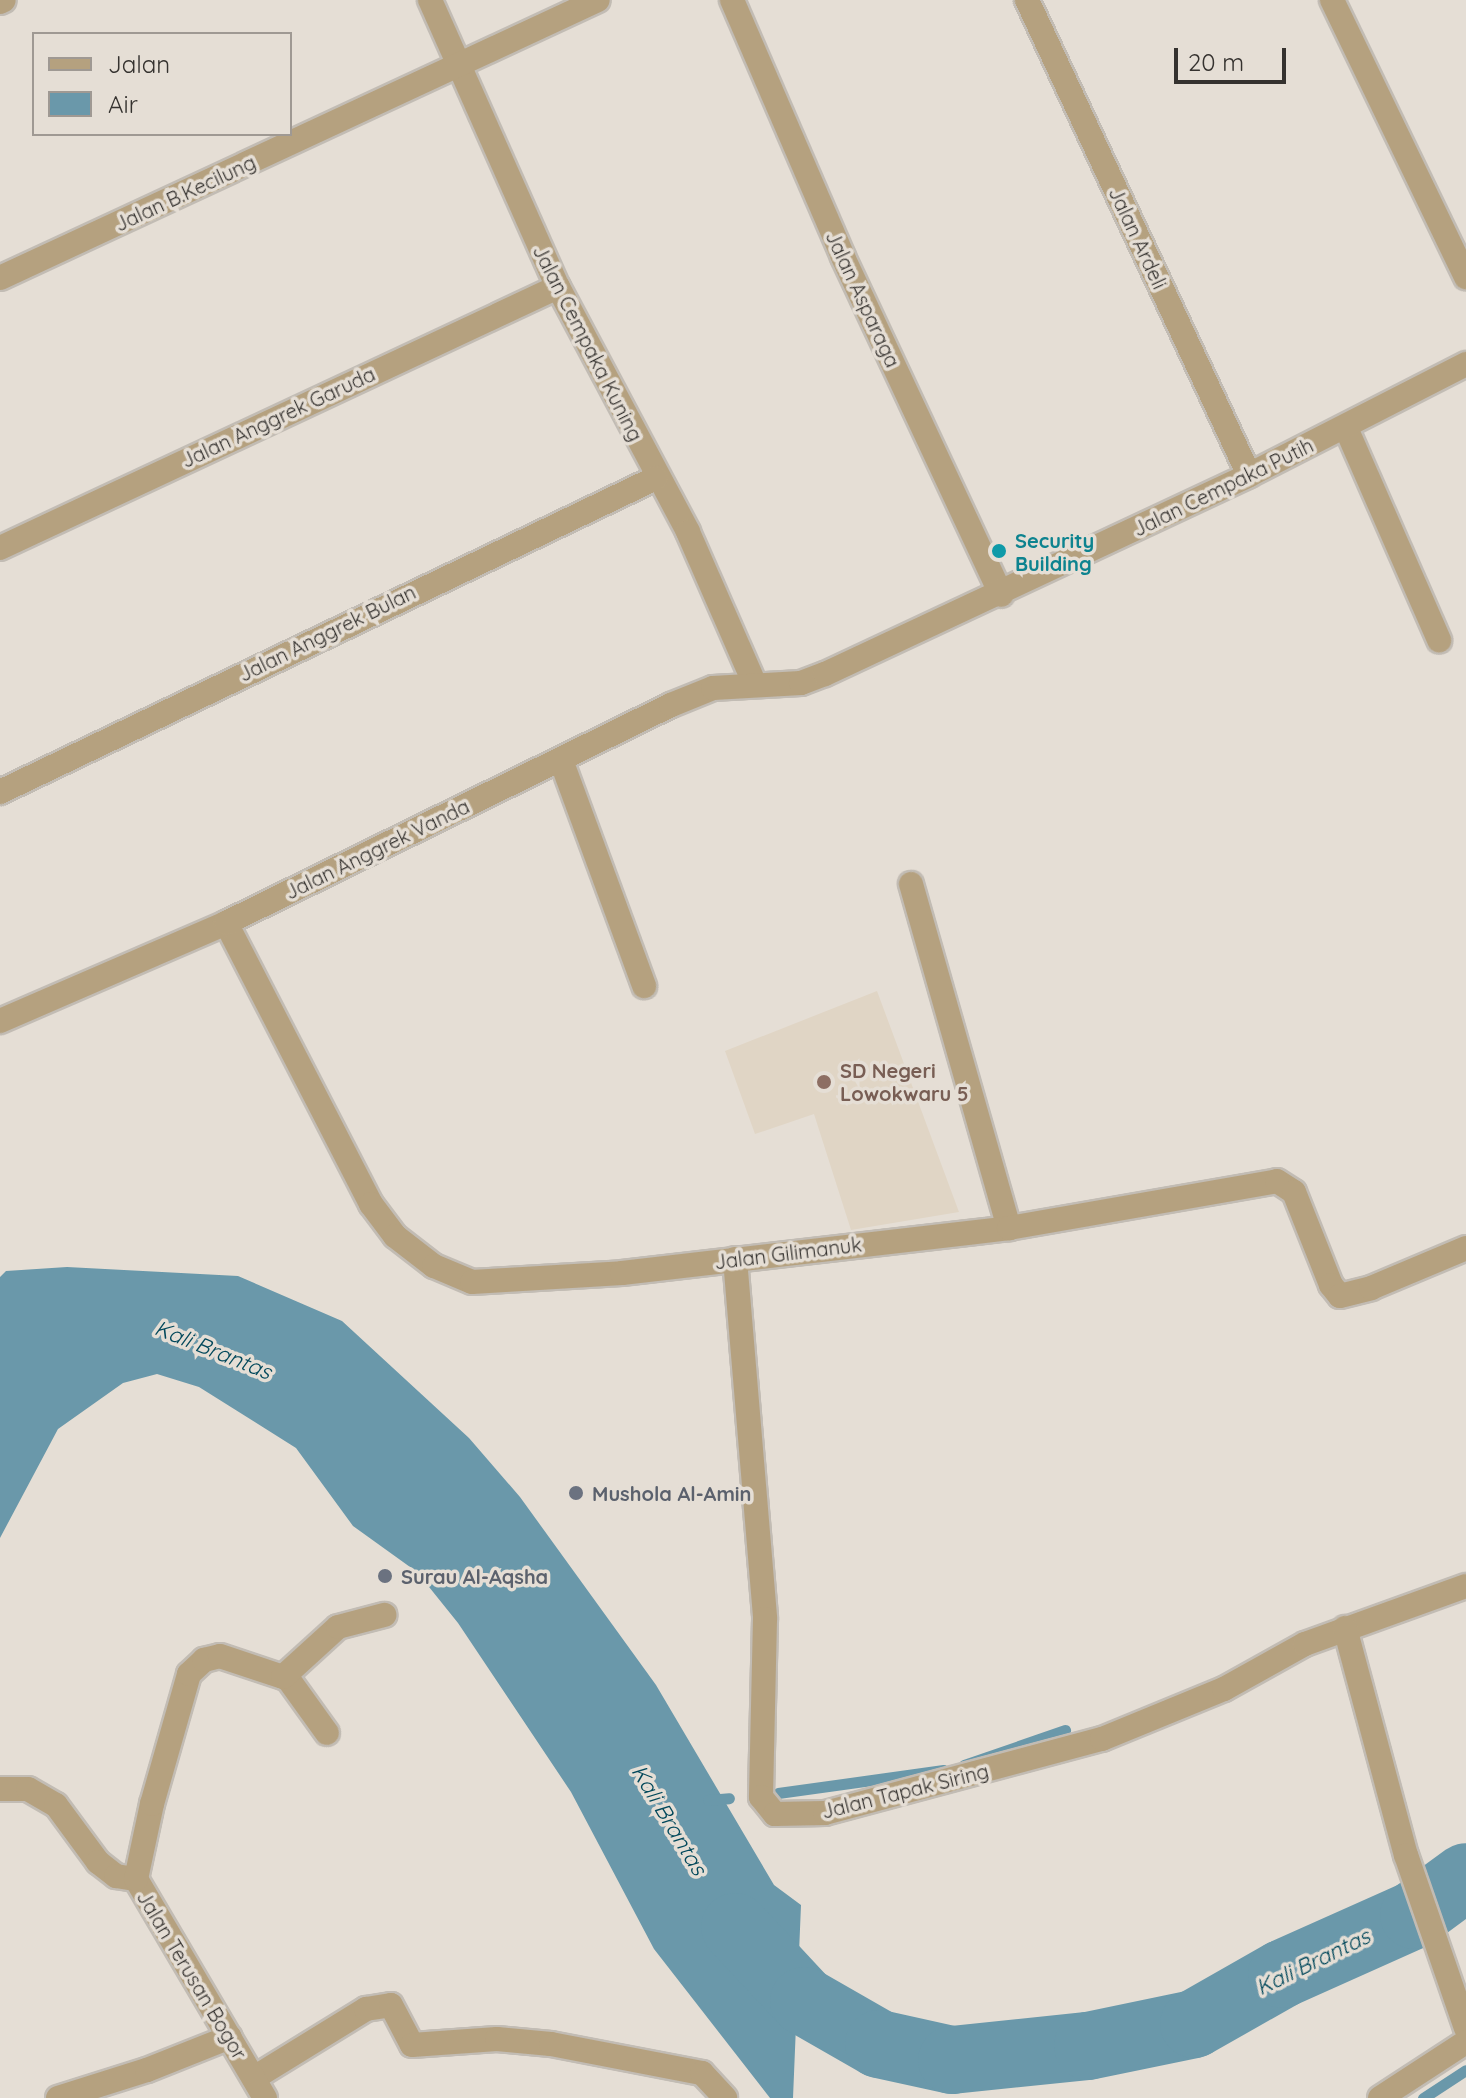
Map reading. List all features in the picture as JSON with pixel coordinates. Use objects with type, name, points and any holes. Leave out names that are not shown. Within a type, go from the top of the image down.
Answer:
[{"type":"street","name":"Jalan Cempaka Kuning","points":[[430,0],[558,287],[707,573],[754,682]]},
{"type":"street","name":"Jalan B.Kecilung","points":[[0,278],[598,0]]},
{"type":"street","name":"Jalan Asparaga","points":[[732,0],[843,257],[1001,595]]},
{"type":"street","name":"Jalan Ardeli","points":[[1027,0],[1249,475]]},
{"type":"street","points":[[1332,0],[1466,277]]},
{"type":"street","name":"Jalan Anggrek Garuda","points":[[0,548],[558,287]]},
{"type":"street","name":"Jalan Cempaka Putih","points":[[754,682],[801,683],[825,674],[1001,595],[1346,428],[1466,364]]},
{"type":"street","points":[[1346,428],[1439,640]]},
{"type":"street","name":"Jalan Anggrek Bulan","points":[[0,792],[656,478]]},
{"type":"street","name":"Jalan Anggrek Vanda","points":[[0,1021],[226,923],[713,688],[754,682]]},
{"type":"street","points":[[561,760],[644,986]]},
{"type":"street","points":[[911,884],[1009,1228]]},
{"type":"street","name":"Jalan Gilimanuk","points":[[226,923],[371,1204],[395,1236],[434,1266],[472,1282],[735,1259],[1009,1228],[1277,1181],[1294,1192],[1331,1285],[1340,1296],[1371,1288],[1466,1248]]},
{"type":"street","name":"Jalan Tapak Siring","points":[[735,1259],[765,1619],[761,1797],[775,1814],[825,1813],[1102,1739],[1212,1694],[1345,1628],[1466,1586]]},
{"type":"street","points":[[327,1733],[286,1676],[338,1627],[384,1615]]},
{"type":"street","points":[[1345,1628],[1406,1855],[1443,1970],[1466,2028]]},
{"type":"street","name":"Jalan Terusan Bogor","points":[[259,2088],[136,1879],[164,1759],[189,1674],[220,1656],[286,1676]]},
{"type":"street","points":[[0,1789],[28,1789],[56,1805],[98,1862],[116,1876],[136,1879]]},
{"type":"street","points":[[259,2088],[366,2009],[391,2005],[412,2045],[497,2039],[551,2044],[702,2073],[725,2098]]},
{"type":"street","points":[[58,2098],[230,2037]]},
{"type":"street","points":[[1380,2098],[1466,2042]]},
{"type":"shaded area","name":"SD Negeri Lowokwaru 5","points":[[877,991],[959,1212],[851,1230],[814,1114],[755,1134],[725,1051]]},
{"type":"water","points":[[67,1267],[238,1276],[342,1321],[469,1438],[520,1497],[656,1685],[774,1885],[801,1905],[793,2098],[770,2098],[654,1949],[571,1792],[458,1623],[417,1572],[353,1526],[296,1448],[199,1387],[157,1374],[123,1383],[58,1429],[0,1538],[0,1277],[6,1271]]},
{"type":"waterway","points":[[964,1765],[1065,1730]]},
{"type":"waterway","points":[[778,1793],[943,1770]]},
{"type":"waterway","points":[[708,1800],[729,1798]]},
{"type":"waterway","name":"Kali Brantas","points":[[735,1927],[804,2001],[879,2044],[952,2060],[1088,2046],[1194,2024],[1282,1974],[1414,1915],[1466,1877]]},
{"type":"waterway","points":[[1423,2098],[1466,2070]]},
{"type":"place","name":"Security Building","points":[[999,551]]},
{"type":"place","name":"SD Negeri Lowokwaru 5","points":[[824,1082]]},
{"type":"place","name":"Mushola Al-Amin","points":[[576,1493]]},
{"type":"place","name":"Surau Al-Aqsha","points":[[385,1576]]}]
